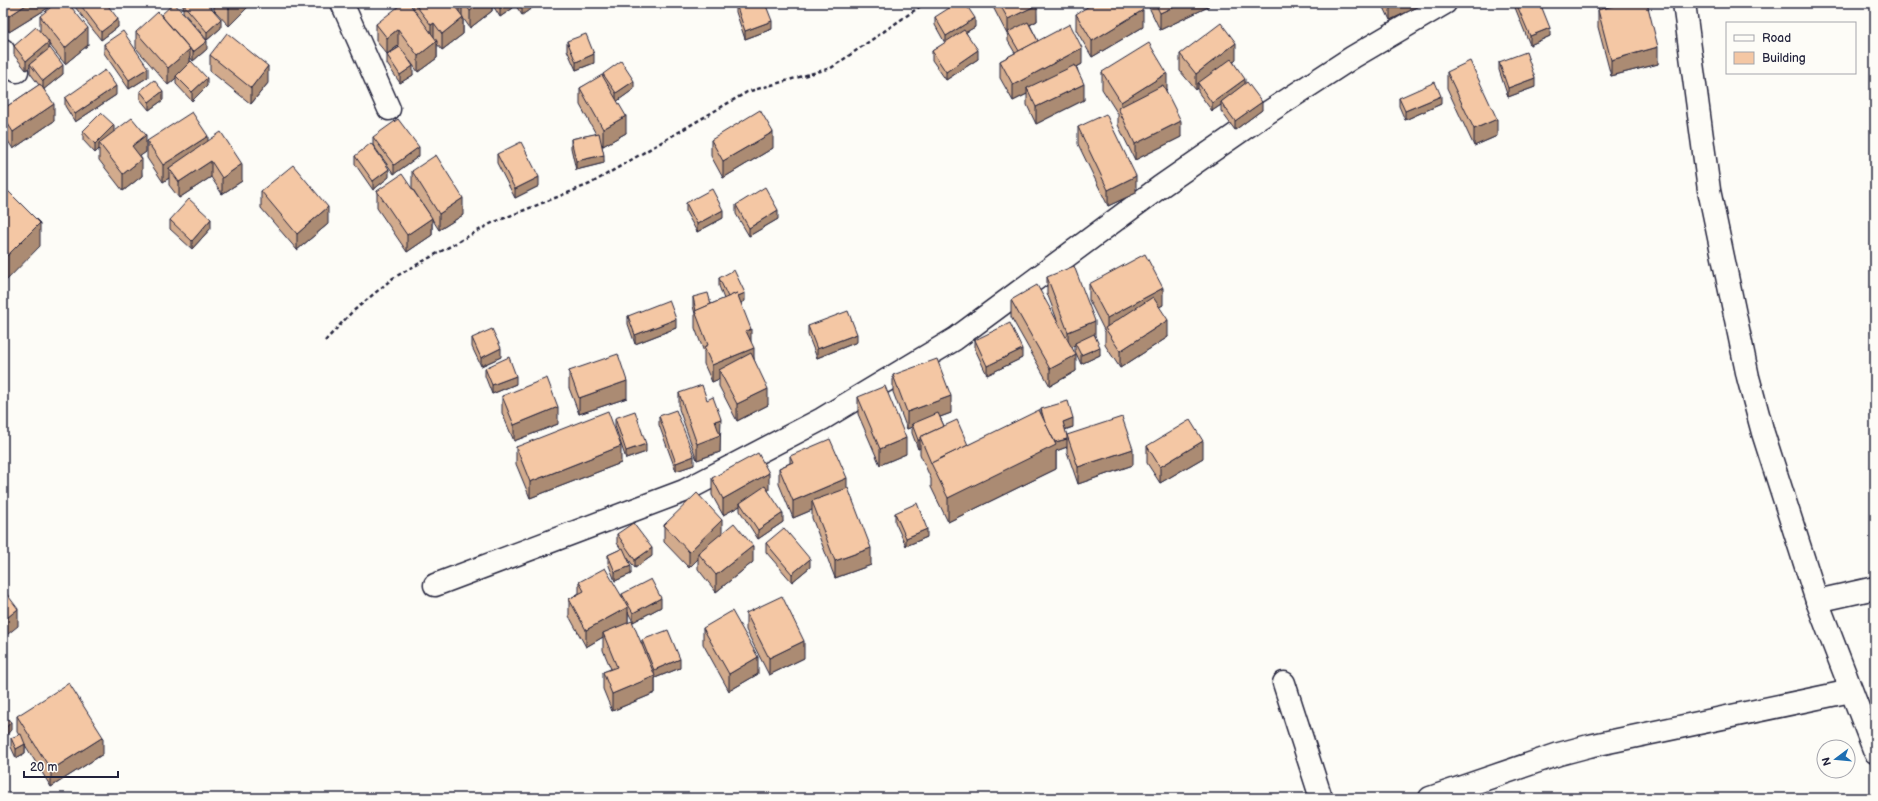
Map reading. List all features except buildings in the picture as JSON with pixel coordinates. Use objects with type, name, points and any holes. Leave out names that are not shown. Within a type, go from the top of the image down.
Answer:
[{"type":"street","points":[[342,3],[388,109]]},
{"type":"street","points":[[435,584],[684,491],[822,418],[955,339],[1160,187],[1353,57],[1445,3]]},
{"type":"street","points":[[1684,3],[1709,190],[1748,377],[1817,601],[1875,752]]},
{"type":"street","points":[[3,50],[17,71]]},
{"type":"street","points":[[1817,601],[1875,588]]},
{"type":"street","points":[[1284,683],[1321,798]]},
{"type":"street","points":[[1430,798],[1559,754],[1589,746],[1851,691]]},
{"type":"path","points":[[325,341],[351,313],[393,278],[492,223],[590,184],[747,92],[831,68],[925,3]]}]
